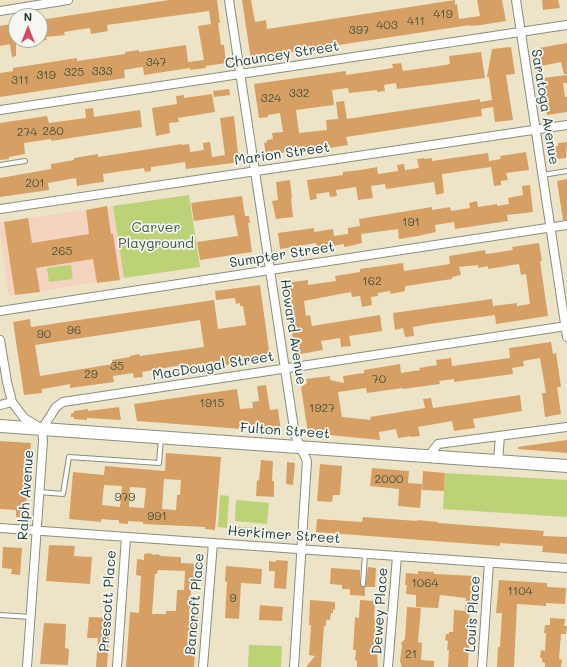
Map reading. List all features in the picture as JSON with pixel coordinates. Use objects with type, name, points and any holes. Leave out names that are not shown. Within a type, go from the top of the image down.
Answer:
[{"type":"main road","name":"Fulton Street","points":[[0,426],[567,466]]},
{"type":"street","points":[[0,11],[68,0]]},
{"type":"street","name":"Howard Avenue","points":[[229,0],[296,435],[307,461],[294,667]]},
{"type":"street","name":"Saratoga Avenue","points":[[516,0],[567,337]]},
{"type":"street","name":"Chauncey Street","points":[[0,110],[567,25]]},
{"type":"street","name":"Marion Street","points":[[0,209],[567,125]]},
{"type":"street","name":"Sumpter Street","points":[[0,311],[567,225]]},
{"type":"street","name":"MacDougal Street","points":[[42,429],[56,407],[63,402],[566,326]]},
{"type":"street","points":[[0,340],[6,382],[12,402],[24,418],[42,429]]},
{"type":"street","points":[[0,405],[12,402]]},
{"type":"street","points":[[428,457],[438,444],[567,426]]},
{"type":"street","name":"Ralph Avenue","points":[[27,667],[40,492],[43,441],[42,429]]},
{"type":"street","points":[[498,461],[500,436]]},
{"type":"street","name":"Herkimer Street","points":[[0,528],[567,568]]},
{"type":"street","name":"Prescott Place","points":[[116,667],[126,537]]},
{"type":"street","name":"Bancroft Place","points":[[203,667],[213,543]]},
{"type":"street","name":"Dewey Place","points":[[388,667],[397,556]]},
{"type":"street","name":"Louis Place","points":[[482,667],[489,563]]},
{"type":"lane","points":[[0,165],[25,161]]},
{"type":"lane","points":[[542,175],[567,171]]},
{"type":"lane","points":[[40,492],[63,494],[69,457],[159,463],[161,438]]},
{"type":"lane","points":[[363,584],[365,554]]},
{"type":"lane","points":[[0,615],[31,617]]},
{"type":"shaded area","points":[[113,206],[124,278],[9,296],[0,234],[0,222]]},
{"type":"green space","name":"Carver Playground","points":[[189,195],[200,267],[124,278],[113,206]]},
{"type":"green space","points":[[71,265],[73,279],[49,282],[47,268]]},
{"type":"green space","points":[[445,473],[567,480],[567,517],[443,509]]},
{"type":"green space","points":[[220,495],[229,496],[227,528],[218,527]]},
{"type":"green space","points":[[236,500],[269,503],[267,524],[235,521]]},
{"type":"green space","points":[[229,526],[270,529],[270,533],[229,530]]},
{"type":"green space","points":[[249,645],[282,646],[281,667],[248,667]]},
{"type":"building","points":[[169,0],[217,0],[221,45],[224,45],[226,63],[206,66],[206,68],[190,70],[190,68],[144,75],[143,67],[135,68],[124,70],[125,78],[0,97],[0,73],[13,71],[13,68],[77,58],[77,61],[125,54],[125,52],[139,50],[139,52],[186,45],[188,62],[204,60],[198,26],[211,24],[209,11],[107,25],[108,31],[91,34],[90,28],[64,32],[65,35],[48,37],[48,19]]},
{"type":"building","points":[[242,0],[251,0],[255,22],[266,20],[267,29],[455,0],[459,19],[480,16],[477,0],[502,0],[506,21],[481,25],[470,25],[299,51],[251,60]]},
{"type":"building","points":[[542,0],[558,0],[560,8],[543,10]]},
{"type":"building","points":[[8,24],[8,44],[0,46],[0,26]]},
{"type":"building","points":[[567,43],[567,74],[564,74],[561,62],[542,66],[539,48]]},
{"type":"building","points":[[511,47],[515,74],[506,75],[513,120],[495,122],[493,107],[481,109],[482,116],[346,137],[348,145],[266,155],[264,143],[267,142],[267,140],[273,139],[272,133],[283,132],[280,113],[259,118],[254,84],[346,71],[346,75],[393,68],[392,64],[401,63],[403,71],[439,66],[450,64],[449,56],[481,52],[485,78],[397,89],[396,83],[384,85],[385,91],[377,92],[377,90],[349,93],[348,88],[332,90],[334,105],[296,110],[299,133],[327,130],[326,120],[338,119],[336,102],[344,101],[347,119],[480,99],[480,102],[492,100],[489,77],[487,77],[492,49]]},
{"type":"building","points":[[11,48],[16,48],[16,56],[12,57]]},
{"type":"building","points":[[567,75],[567,83],[563,83],[565,97],[567,97],[567,112],[547,115],[543,78]]},
{"type":"building","points":[[229,89],[230,95],[214,97],[213,91]]},
{"type":"building","points":[[212,94],[215,112],[178,118],[179,122],[169,123],[170,133],[156,136],[152,108],[177,104],[176,96],[184,95],[184,98]]},
{"type":"building","points":[[93,108],[94,117],[140,110],[142,127],[51,141],[51,139],[24,143],[25,154],[0,160],[0,123],[47,116],[49,123],[86,118],[85,109]]},
{"type":"building","points":[[234,116],[238,153],[240,153],[241,162],[186,169],[185,162],[151,167],[151,171],[145,172],[144,168],[103,174],[104,182],[77,186],[76,178],[48,183],[49,190],[0,197],[0,178],[51,169],[51,164],[74,160],[74,158],[98,154],[98,157],[182,144],[189,144],[190,152],[204,150],[203,143],[210,142],[212,157],[225,155],[220,118]]},
{"type":"building","points":[[567,142],[566,158],[556,159],[554,147],[558,146],[558,143]]},
{"type":"building","points":[[526,152],[529,170],[506,173],[508,180],[501,181],[501,185],[494,186],[491,167],[442,174],[444,193],[436,195],[434,182],[386,189],[385,184],[371,186],[373,198],[358,200],[356,187],[336,190],[337,196],[330,197],[329,192],[316,194],[317,199],[310,200],[307,180],[343,175],[343,172],[377,167],[378,174],[398,171],[397,165],[404,164],[405,170],[419,168],[417,159],[432,158],[432,161],[488,153],[489,161],[501,159],[500,156]]},
{"type":"building","points":[[567,179],[567,220],[563,220],[557,181]]},
{"type":"building","points":[[290,180],[293,217],[276,219],[272,201],[278,200],[276,182]]},
{"type":"building","points":[[530,185],[533,212],[507,215],[508,221],[455,229],[454,222],[435,225],[436,232],[399,239],[398,229],[361,234],[362,243],[344,247],[344,244],[317,250],[316,243],[280,249],[278,233],[314,228],[314,232],[333,229],[334,236],[348,234],[348,228],[360,226],[359,219],[432,207],[432,210],[450,207],[451,211],[470,208],[469,203],[477,201],[478,207],[509,204],[508,198],[523,195],[522,186]]},
{"type":"building","points":[[242,196],[245,216],[249,216],[250,223],[248,223],[252,252],[200,260],[197,242],[238,236],[234,215],[194,221],[191,203]]},
{"type":"building","points":[[107,206],[120,280],[97,283],[93,259],[36,268],[40,292],[15,295],[4,222],[28,218],[32,243],[89,234],[86,210]]},
{"type":"building","points":[[539,243],[542,261],[540,261],[548,316],[496,324],[495,315],[429,324],[413,327],[414,336],[405,337],[403,328],[395,330],[393,313],[492,299],[493,306],[517,303],[517,306],[530,304],[526,274],[521,275],[519,264],[488,269],[488,266],[478,268],[478,265],[459,267],[461,275],[452,277],[452,279],[406,286],[405,291],[391,294],[390,291],[378,293],[378,296],[371,297],[372,305],[362,307],[360,296],[352,297],[351,292],[304,301],[306,316],[310,315],[312,326],[380,315],[382,331],[349,336],[351,346],[341,347],[340,338],[321,341],[323,350],[295,355],[285,281],[293,280],[293,282],[308,280],[308,285],[336,281],[335,276],[360,272],[360,269],[403,263],[404,271],[450,264],[449,256],[485,250],[486,254],[513,250],[512,247]]},
{"type":"building","points":[[260,285],[270,358],[189,371],[188,364],[142,372],[143,377],[134,378],[133,373],[113,376],[114,382],[70,388],[70,384],[42,389],[42,393],[24,395],[13,322],[30,319],[31,327],[214,300],[218,329],[246,325],[243,306],[240,306],[240,303],[236,304],[235,298],[216,300],[215,291]],"holes":[[[200,320],[204,347],[140,356],[139,354],[112,360],[113,364],[40,376],[35,345]]]},
{"type":"building","points":[[551,342],[553,354],[556,353],[561,387],[557,387],[561,414],[545,417],[542,393],[546,393],[540,358],[523,361],[524,366],[512,368],[513,374],[454,382],[454,379],[439,381],[440,384],[367,393],[366,388],[338,392],[342,417],[371,420],[370,417],[425,408],[423,399],[431,398],[433,408],[520,395],[522,411],[473,419],[475,428],[454,431],[452,421],[418,427],[420,436],[398,438],[396,429],[379,432],[380,440],[308,433],[301,387],[307,383],[306,379],[330,376],[330,380],[344,383],[343,376],[364,373],[364,370],[400,364],[401,373],[437,365],[436,360],[451,358],[452,366],[510,358],[509,348]]},
{"type":"building","points":[[266,385],[270,410],[278,409],[281,432],[137,421],[134,404],[237,389],[240,409],[253,408],[252,402],[259,401],[257,386]]},
{"type":"building","points":[[119,407],[121,420],[87,418],[87,420],[74,419],[74,417],[71,417],[71,414],[74,413],[74,411],[88,409],[88,411]]},
{"type":"building","points":[[567,440],[567,453],[518,449],[518,447]]},
{"type":"building","points":[[0,441],[31,443],[25,517],[16,517],[16,510],[0,509]]},
{"type":"building","points":[[166,453],[221,457],[215,530],[205,529],[205,527],[143,524],[143,522],[128,521],[128,524],[119,523],[119,520],[101,519],[101,522],[69,519],[73,472],[104,475],[105,466],[165,471]],"holes":[[[164,479],[181,480],[180,495],[177,495],[176,510],[162,509]],[[104,485],[122,486],[120,507],[102,505]],[[130,487],[146,488],[144,508],[129,507]]]},
{"type":"building","points":[[261,460],[273,461],[272,481],[274,481],[274,497],[256,496],[257,480],[259,481]]},
{"type":"building","points":[[287,462],[295,463],[293,485],[286,484]]},
{"type":"building","points":[[320,464],[342,466],[340,495],[333,495],[332,502],[317,501]]},
{"type":"building","points":[[372,468],[409,471],[408,483],[422,484],[420,508],[398,506],[399,489],[370,486]]},
{"type":"building","points":[[423,471],[445,473],[444,491],[422,490]]},
{"type":"building","points":[[363,517],[544,531],[543,536],[567,537],[567,554],[542,552],[543,546],[500,543],[500,546],[316,532],[317,519],[362,522]]},
{"type":"building","points":[[49,545],[75,546],[74,556],[92,557],[90,584],[46,581]]},
{"type":"building","points":[[3,547],[22,548],[20,575],[11,574],[12,569],[2,568]]},
{"type":"building","points":[[150,553],[153,555],[158,554],[161,556],[181,557],[181,563],[200,564],[199,580],[192,579],[189,616],[198,617],[194,667],[126,667],[130,612],[139,613],[141,576],[136,575],[137,559],[144,560],[144,554]],"holes":[[[158,570],[185,571],[184,590],[177,590],[176,611],[166,611],[166,614],[152,614],[155,574],[157,574]]]},
{"type":"building","points":[[276,560],[288,561],[286,589],[274,588],[275,571],[269,571],[269,561],[276,562]]},
{"type":"building","points":[[226,566],[262,569],[261,584],[241,583],[239,619],[225,618],[227,582],[225,581]]},
{"type":"building","points":[[368,567],[376,568],[375,587],[365,587]]},
{"type":"building","points":[[331,568],[360,570],[360,584],[361,587],[365,587],[365,596],[350,595],[350,589],[342,589],[342,585],[330,584]]},
{"type":"building","points":[[418,571],[434,572],[434,574],[476,576],[474,611],[470,611],[467,645],[469,645],[468,667],[448,667],[448,641],[445,640],[446,634],[453,632],[454,610],[465,611],[466,598],[440,595],[438,608],[416,607],[416,595],[406,594],[407,585],[405,585],[406,573],[418,574]]},
{"type":"building","points":[[499,580],[547,583],[547,587],[566,588],[565,604],[546,603],[546,606],[517,604],[514,667],[497,667],[502,613],[496,613]]},
{"type":"building","points":[[310,600],[335,602],[335,610],[333,609],[330,620],[326,620],[326,626],[324,626],[321,667],[306,667],[315,656],[309,655],[311,625],[309,625]]},
{"type":"building","points":[[360,600],[375,601],[374,619],[376,619],[374,644],[380,650],[377,652],[378,667],[357,667],[357,661],[355,660],[356,650],[353,650],[355,617],[359,618]]},
{"type":"building","points":[[260,605],[283,607],[282,621],[259,620]]},
{"type":"building","points":[[407,607],[421,608],[418,642],[422,643],[421,660],[434,661],[434,667],[402,667],[400,661],[401,643],[405,639]]},
{"type":"building","points":[[89,617],[110,618],[107,667],[96,667],[98,638],[87,638]]},
{"type":"building","points":[[550,618],[565,619],[564,626],[567,626],[566,634],[561,634],[559,659],[562,660],[561,667],[545,667],[545,663],[542,662],[542,658],[540,658],[541,650],[545,651],[545,625],[550,625]]},
{"type":"building","points":[[44,623],[66,624],[65,648],[69,649],[68,665],[40,664]]}]
